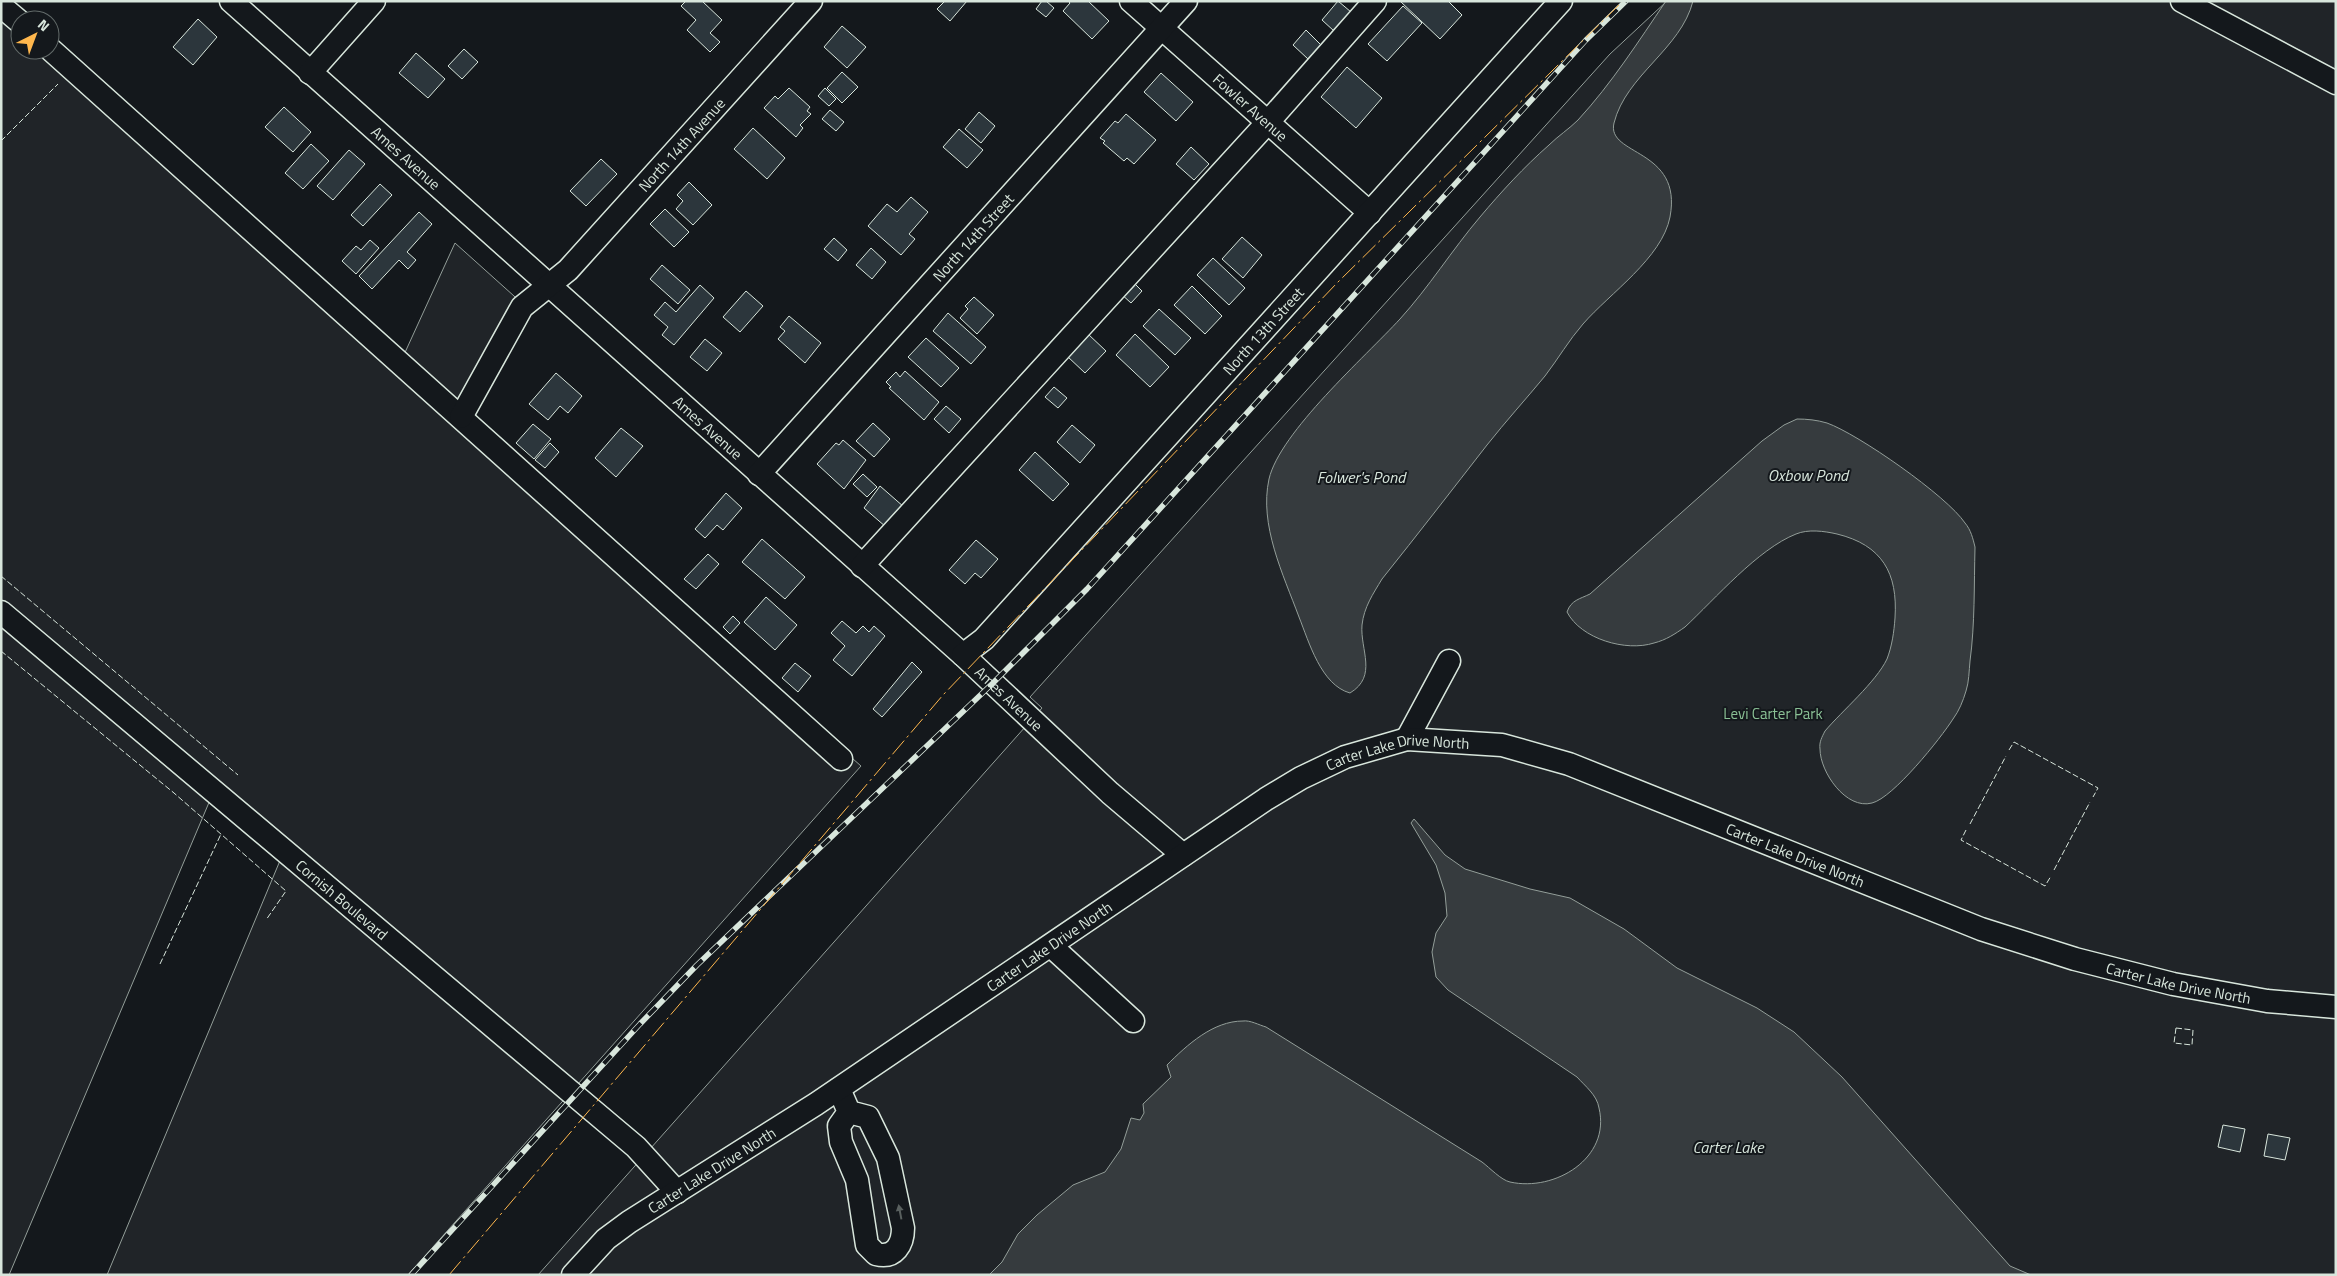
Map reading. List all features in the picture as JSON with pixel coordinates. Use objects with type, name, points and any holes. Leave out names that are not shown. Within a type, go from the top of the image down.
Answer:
[{"type":"street","name":"Ames Avenue","points":[[231,1],[962,655],[1110,793],[1183,855]]},
{"type":"street","points":[[310,73],[374,1]]},
{"type":"street","name":"North 14th Avenue","points":[[461,417],[522,307],[568,270],[811,1]]},
{"type":"street","name":"Fowler Avenue","points":[[1131,1],[1370,213]]},
{"type":"street","name":"North 14th Street","points":[[759,474],[1186,1]]},
{"type":"street","points":[[862,566],[1268,122],[1375,1]]},
{"type":"street","name":"North 13th Street","points":[[962,655],[991,632],[1561,1]]},
{"type":"street","points":[[2182,1],[2336,83]]},
{"type":"street","points":[[60,58],[841,759]]},
{"type":"street","name":"Cornish Boulevard","points":[[1,612],[636,1147],[678,1192]]},
{"type":"street","points":[[1407,740],[1448,661]]},
{"type":"street","name":"Carter Lake Drive North","points":[[573,1275],[606,1238],[839,1089],[1266,799],[1302,778],[1345,757],[1407,740],[1502,745],[1569,764],[1981,929],[2075,960],[2173,984],[2267,1001],[2336,1007]]},
{"type":"street","points":[[1051,946],[1133,1020]]},
{"type":"street","points":[[839,1089],[849,1112]]},
{"type":"street","points":[[849,1112],[868,1117],[888,1158],[903,1228],[903,1238],[900,1244],[889,1255],[876,1254],[866,1245],[857,1180],[841,1142],[839,1126],[849,1112]]},
{"type":"green space","name":"Levi Carter Park","points":[[1667,1],[2336,1],[2336,1275],[538,1275],[1042,708],[1030,697],[1610,54]]},
{"type":"green space","points":[[1,4],[10,12],[10,60],[60,59],[402,359],[455,243],[524,305],[471,421],[861,766],[408,1275],[107,1275],[284,851],[213,793],[9,1275],[1,1275]]},
{"type":"water","name":"Folwer's Pond","points":[[1666,1],[1693,1],[1687,18],[1677,34],[1630,90],[1620,106],[1614,123],[1615,134],[1621,142],[1644,156],[1666,178],[1671,195],[1670,217],[1665,232],[1657,247],[1646,261],[1578,330],[1545,376],[1487,445],[1382,579],[1369,601],[1363,618],[1362,634],[1366,671],[1358,686],[1350,693],[1331,681],[1317,661],[1274,549],[1267,514],[1267,496],[1269,479],[1276,460],[1306,418],[1411,307],[1496,198],[1552,142],[1575,123],[1602,92]]},
{"type":"water","name":"Oxbow Pond","points":[[1797,419],[1823,422],[1841,429],[1880,452],[1922,482],[1955,511],[1965,523],[1972,535],[1975,547],[1972,647],[1968,684],[1962,702],[1947,728],[1928,753],[1892,790],[1881,799],[1872,803],[1862,804],[1853,801],[1836,787],[1824,768],[1820,746],[1825,731],[1867,687],[1882,668],[1887,659],[1891,644],[1895,618],[1894,587],[1884,563],[1865,545],[1853,539],[1827,532],[1811,531],[1796,534],[1782,541],[1752,563],[1685,627],[1654,643],[1631,646],[1605,641],[1583,630],[1567,612],[1573,602],[1590,594],[1762,441],[1784,425]]},
{"type":"water","name":"Carter Lake","points":[[1414,819],[1445,855],[1465,869],[1530,889],[1570,898],[1624,929],[1677,968],[1757,1008],[1794,1032],[1842,1077],[2010,1266],[2031,1275],[989,1275],[1002,1262],[1018,1234],[1037,1215],[1073,1185],[1105,1172],[1121,1149],[1131,1118],[1140,1120],[1144,1113],[1143,1104],[1171,1077],[1167,1065],[1201,1036],[1221,1025],[1232,1022],[1249,1021],[1266,1027],[1482,1162],[1507,1181],[1527,1184],[1545,1182],[1576,1168],[1588,1156],[1596,1142],[1600,1126],[1598,1103],[1590,1091],[1577,1077],[1448,990],[1436,977],[1432,952],[1436,933],[1447,916],[1445,893],[1436,865],[1411,823]]},
{"type":"building","points":[[686,1],[702,1],[722,20],[710,33],[720,42],[710,52],[687,30],[696,20],[681,6]]},
{"type":"building","points":[[945,1],[967,1],[950,21],[937,9]]},
{"type":"building","points":[[1042,1],[1046,1],[1054,8],[1046,17],[1036,9]]},
{"type":"building","points":[[1068,1],[1088,1],[1109,21],[1092,39],[1063,11],[1070,3]]},
{"type":"building","points":[[1338,1],[1351,12],[1334,31],[1322,20]]},
{"type":"building","points":[[1400,1],[1448,1],[1462,15],[1440,39]]},
{"type":"building","points":[[1403,6],[1422,23],[1387,61],[1368,44]]},
{"type":"building","points":[[198,19],[217,37],[193,65],[173,47]]},
{"type":"building","points":[[842,26],[866,47],[847,68],[824,47]]},
{"type":"building","points":[[1306,30],[1321,45],[1308,59],[1293,45]]},
{"type":"building","points":[[464,49],[478,62],[462,79],[448,66]]},
{"type":"building","points":[[416,53],[445,79],[428,98],[399,73]]},
{"type":"building","points":[[1347,67],[1382,98],[1356,128],[1321,97]]},
{"type":"building","points":[[842,72],[858,87],[842,103],[827,88]]},
{"type":"building","points":[[1161,73],[1193,102],[1176,121],[1144,92]]},
{"type":"building","points":[[789,88],[810,107],[807,111],[811,114],[800,125],[803,128],[796,137],[764,108],[775,96],[778,99]]},
{"type":"building","points":[[825,88],[836,99],[829,106],[818,96]]},
{"type":"building","points":[[284,107],[311,132],[293,152],[265,127]]},
{"type":"building","points":[[830,110],[844,122],[836,131],[822,119]]},
{"type":"building","points":[[979,112],[995,126],[981,143],[965,129]]},
{"type":"building","points":[[1126,114],[1156,140],[1134,164],[1127,158],[1124,161],[1103,143],[1105,141],[1100,138],[1115,121],[1118,123]]},
{"type":"building","points":[[753,128],[785,158],[767,179],[734,149]]},
{"type":"building","points":[[959,129],[983,150],[967,168],[943,147]]},
{"type":"building","points":[[311,144],[329,161],[303,189],[285,173]]},
{"type":"building","points":[[1191,147],[1209,164],[1194,180],[1176,164]]},
{"type":"building","points":[[349,150],[365,164],[333,200],[317,186]]},
{"type":"building","points":[[601,159],[617,174],[586,206],[570,191]]},
{"type":"building","points":[[689,182],[712,205],[693,225],[676,209],[683,201],[677,195]]},
{"type":"building","points":[[380,184],[392,195],[363,226],[351,215]]},
{"type":"building","points":[[911,197],[928,212],[909,234],[915,239],[901,255],[868,226],[887,204],[897,212]]},
{"type":"building","points":[[665,209],[689,232],[674,247],[650,224]]},
{"type":"building","points":[[419,212],[432,224],[407,252],[416,260],[408,269],[399,260],[372,289],[359,276]]},
{"type":"building","points":[[1242,237],[1262,255],[1243,278],[1222,259]]},
{"type":"building","points":[[834,238],[847,250],[838,261],[824,249]]},
{"type":"building","points":[[370,240],[379,248],[356,274],[342,261],[356,246],[361,250]]},
{"type":"building","points":[[871,248],[886,262],[872,279],[856,265]]},
{"type":"building","points":[[1213,258],[1245,288],[1229,305],[1197,275]]},
{"type":"building","points":[[662,265],[690,290],[678,304],[650,279]]},
{"type":"building","points":[[1130,279],[1142,291],[1131,303],[1119,292]]},
{"type":"building","points":[[700,285],[714,298],[674,345],[662,335],[668,327],[654,315],[665,302],[676,312]]},
{"type":"building","points":[[1192,286],[1222,316],[1205,334],[1174,305]]},
{"type":"building","points":[[746,291],[763,306],[740,332],[723,317]]},
{"type":"building","points":[[974,297],[994,315],[977,334],[960,318],[968,309],[965,306]]},
{"type":"building","points":[[1159,309],[1191,338],[1175,355],[1143,326]]},
{"type":"building","points":[[948,313],[986,347],[971,364],[933,331]]},
{"type":"building","points":[[789,316],[821,343],[805,363],[778,339],[785,331],[780,327]]},
{"type":"building","points":[[1088,334],[1106,351],[1085,373],[1067,356]]},
{"type":"building","points":[[1135,334],[1169,367],[1150,387],[1116,355]]},
{"type":"building","points":[[926,338],[959,368],[941,387],[908,357]]},
{"type":"building","points":[[705,339],[722,353],[707,371],[690,357]]},
{"type":"building","points":[[905,371],[939,402],[924,420],[889,388],[891,387],[886,382],[896,372],[900,377]]},
{"type":"building","points":[[556,373],[582,396],[568,413],[560,406],[548,420],[529,404]]},
{"type":"building","points":[[1054,387],[1067,398],[1058,408],[1045,397]]},
{"type":"building","points":[[946,406],[961,419],[949,433],[934,419]]},
{"type":"building","points":[[873,423],[890,439],[874,457],[856,441]]},
{"type":"building","points":[[533,424],[551,439],[534,459],[516,443]]},
{"type":"building","points":[[1072,425],[1095,445],[1080,463],[1057,442]]},
{"type":"building","points":[[621,428],[643,446],[616,477],[595,458]]},
{"type":"building","points":[[843,440],[866,460],[844,489],[817,464],[836,443],[839,445]]},
{"type":"building","points":[[550,443],[559,452],[545,468],[535,460]]},
{"type":"building","points":[[1035,452],[1069,484],[1053,501],[1019,470]]},
{"type":"building","points":[[863,474],[877,487],[867,497],[853,484]]},
{"type":"building","points":[[880,486],[904,507],[886,527],[864,508]]},
{"type":"building","points":[[726,493],[742,508],[723,530],[717,525],[705,538],[695,529]]},
{"type":"building","points":[[762,539],[805,577],[785,599],[742,562]]},
{"type":"building","points":[[976,540],[998,559],[981,578],[975,573],[965,584],[949,570]]},
{"type":"building","points":[[708,554],[719,564],[696,589],[684,579]]},
{"type":"building","points":[[766,597],[797,625],[775,650],[744,622]]},
{"type":"building","points":[[733,616],[740,623],[730,634],[723,627]]},
{"type":"building","points":[[842,621],[856,633],[863,626],[869,632],[874,626],[885,636],[852,676],[833,660],[845,646],[831,633]]},
{"type":"building","points":[[912,662],[922,672],[882,717],[873,709]]},
{"type":"building","points":[[795,663],[811,676],[798,692],[782,678]]},
{"type":"building","points":[[2223,1125],[2245,1129],[2240,1152],[2218,1147]]},
{"type":"building","points":[[2268,1134],[2290,1138],[2285,1160],[2264,1156]]},
{"type":"railway","points":[[411,1275],[640,1024],[697,965],[993,683],[1087,589],[1586,40],[1626,1]]},
{"type":"fence","points":[[1,141],[58,84]]},
{"type":"fence","points":[[1,576],[238,775]]},
{"type":"fence","points":[[1,651],[174,793],[286,891],[266,920]]},
{"type":"fence","points":[[2009,750],[2014,742],[2098,788],[2093,797]]},
{"type":"fence","points":[[1970,824],[2006,756]]},
{"type":"fence","points":[[2054,870],[2090,802]]},
{"type":"fence","points":[[1966,830],[1961,840],[2045,886],[2051,876]]},
{"type":"fence","points":[[160,964],[221,834]]},
{"type":"fence","points":[[2176,1028],[2193,1030],[2192,1045],[2174,1043],[2176,1028]]},
{"type":"power","points":[[449,1275],[943,695],[1337,283],[1623,1]]}]
